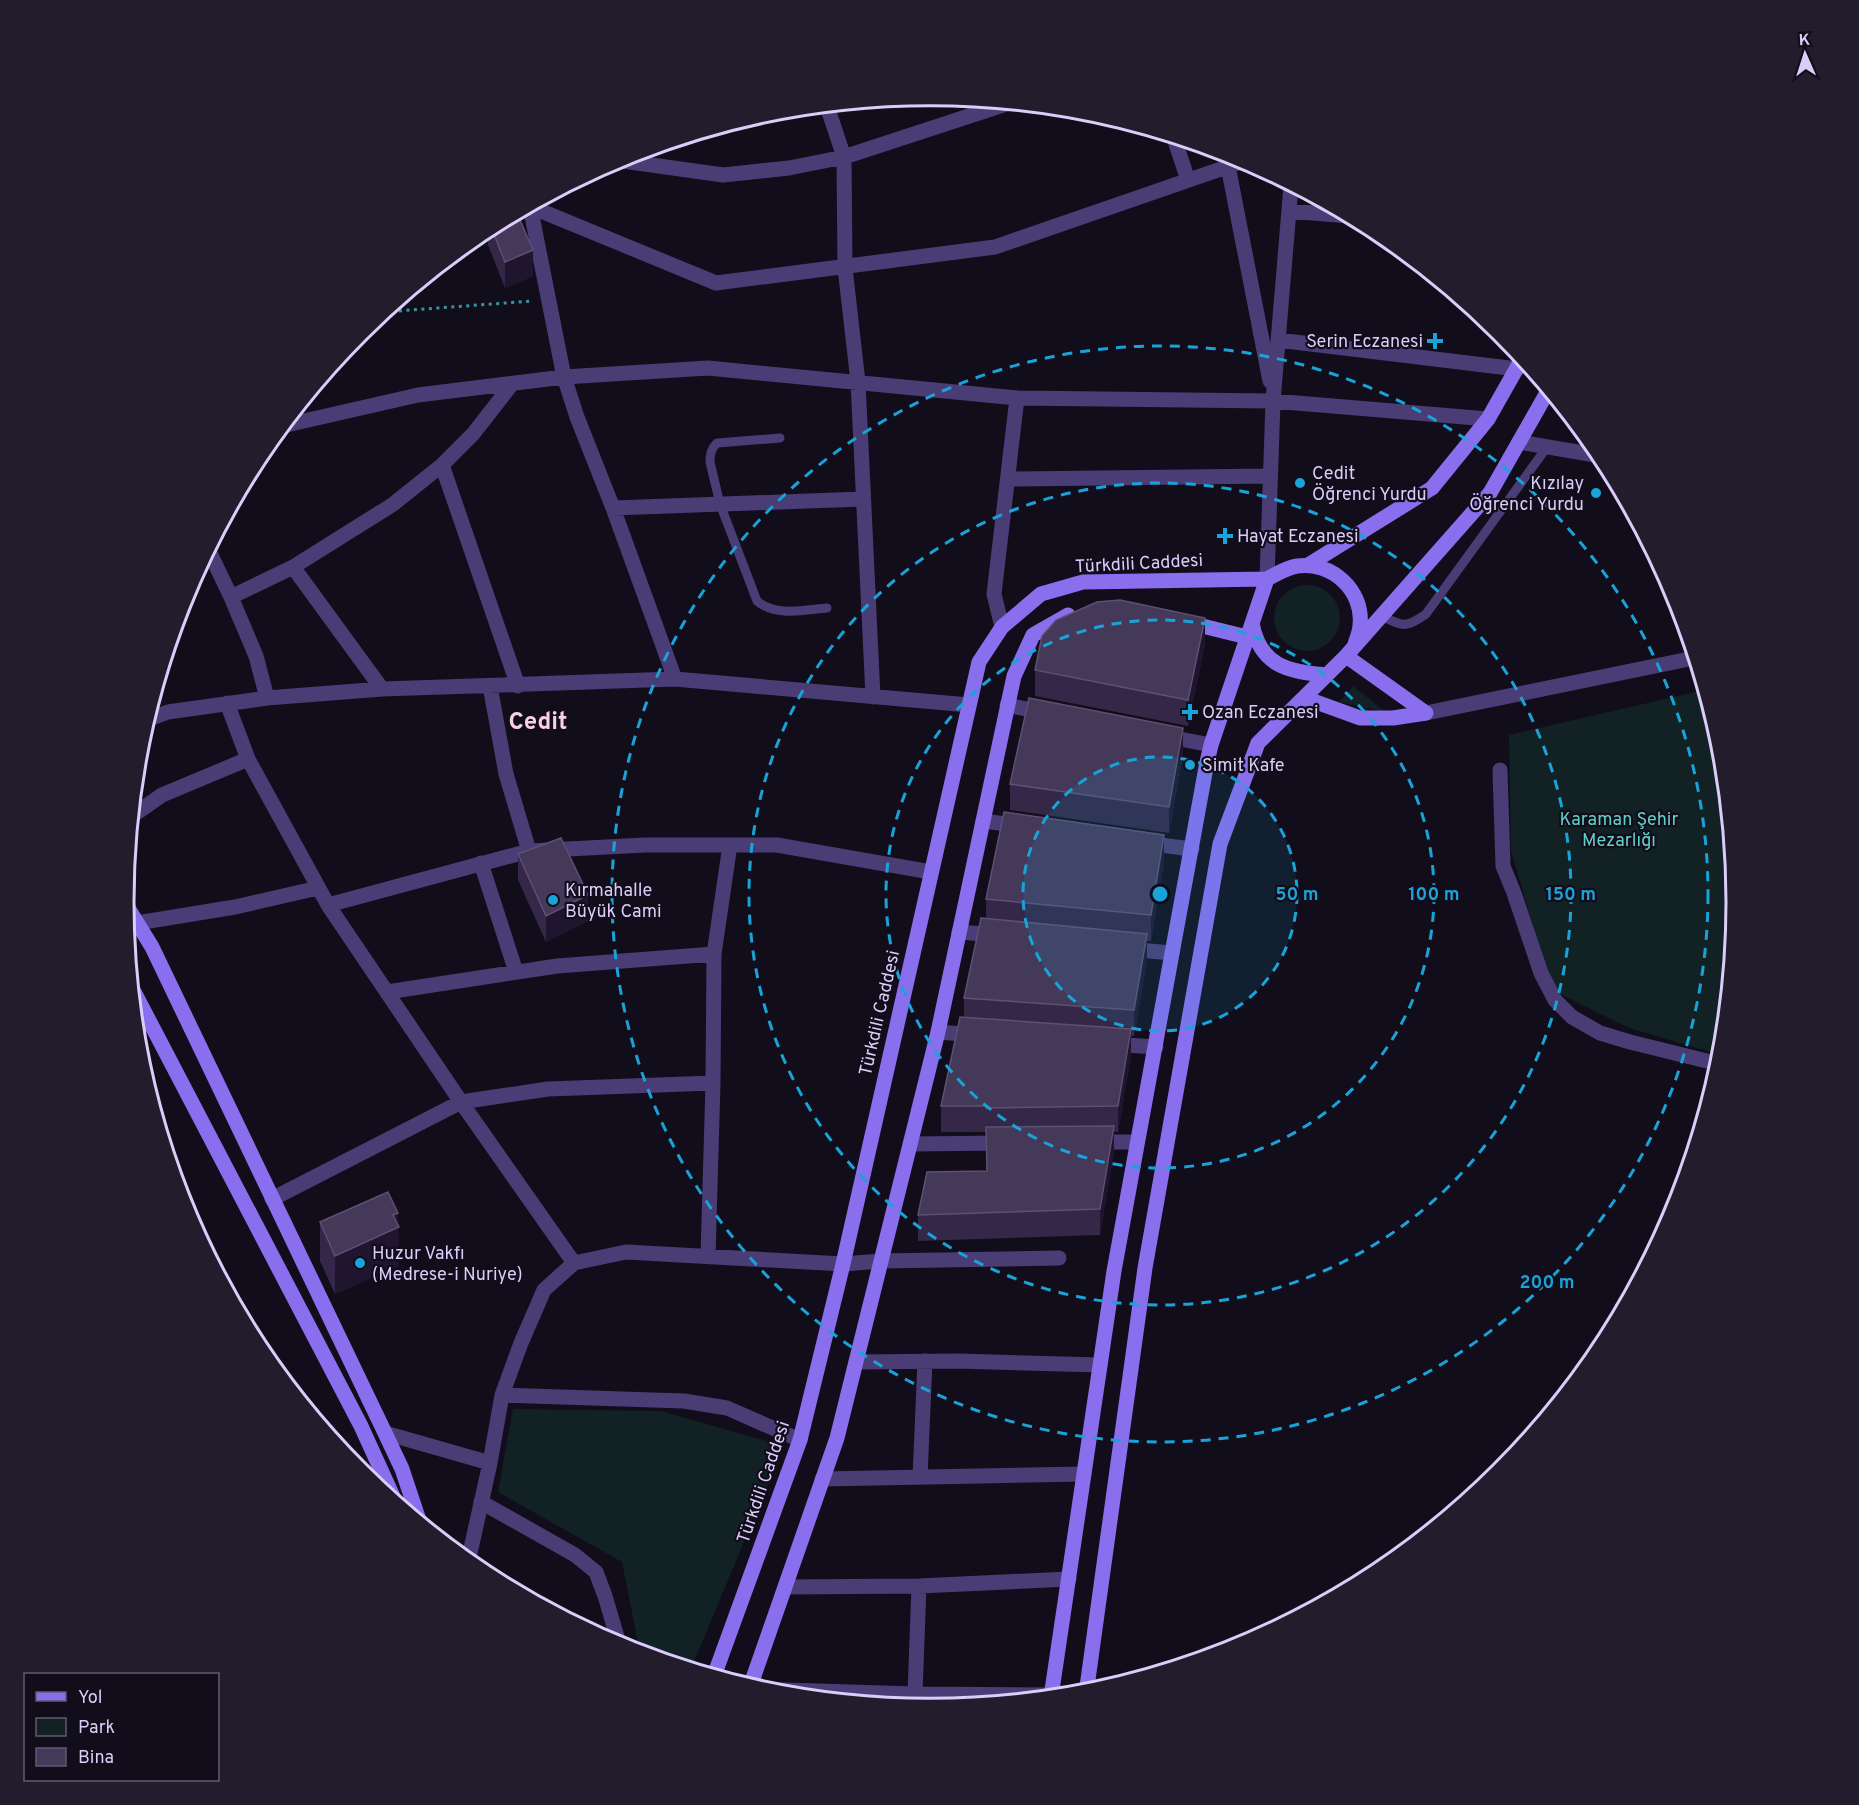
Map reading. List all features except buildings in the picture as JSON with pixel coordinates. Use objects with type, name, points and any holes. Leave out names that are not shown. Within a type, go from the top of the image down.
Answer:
[{"type":"main road","points":[[1308,565],[1432,488],[1488,419],[1518,367]]},
{"type":"main road","points":[[1088,1682],[1145,1268],[1220,844],[1258,743],[1350,651],[1490,493],[1544,398]]},
{"type":"main road","points":[[1053,1689],[1114,1271],[1211,745],[1267,579],[1294,566],[1308,565],[1325,569],[1341,577],[1353,591],[1359,607],[1360,625],[1350,651]]},
{"type":"main road","name":"Türkdili Caddesi","points":[[717,1669],[800,1440],[843,1264],[979,662],[1002,627],[1041,594],[1083,582],[1267,579]]},
{"type":"main road","points":[[753,1678],[837,1438],[938,1032],[1014,676],[1033,635],[1069,615],[1079,613]]},
{"type":"main road","points":[[1168,619],[1249,630],[1272,661],[1286,669],[1327,675]]},
{"type":"main road","points":[[1350,651],[1426,713]]},
{"type":"main road","points":[[1305,698],[1360,718],[1393,718],[1426,713]]},
{"type":"main road","points":[[134,919],[152,947],[385,1433],[402,1469],[416,1510]]},
{"type":"main road","points":[[140,1003],[361,1426],[382,1479]]},
{"type":"street","points":[[636,163],[723,175],[789,168],[844,157],[991,109]]},
{"type":"street","points":[[829,113],[844,157],[846,268],[858,382],[873,697]]},
{"type":"street","points":[[1177,146],[1188,180]]},
{"type":"street","points":[[538,210],[716,283],[995,248],[1228,166],[1273,401]]},
{"type":"street","points":[[1267,579],[1273,401],[1290,193]]},
{"type":"street","points":[[1289,211],[1330,214]]},
{"type":"street","points":[[531,214],[564,377],[675,679]]},
{"type":"street","points":[[1278,340],[1514,363]]},
{"type":"street","points":[[294,423],[418,395],[564,377],[708,368],[1017,398],[1273,401],[1488,419]]},
{"type":"street","points":[[231,597],[293,567],[392,505],[442,465],[473,434],[512,384]]},
{"type":"street","points":[[1002,627],[994,594],[1017,398]]},
{"type":"street","points":[[1519,442],[1586,454]]},
{"type":"street","points":[[442,465],[518,686]]},
{"type":"street","points":[[1008,479],[1270,476]]},
{"type":"street","points":[[613,508],[863,499]]},
{"type":"street","points":[[212,558],[256,656],[267,698]]},
{"type":"street","points":[[293,567],[382,689]]},
{"type":"street","points":[[1426,713],[1687,659]]},
{"type":"street","points":[[156,716],[168,712],[267,698],[382,689],[675,679],[969,705]]},
{"type":"street","points":[[490,686],[506,774],[529,851]]},
{"type":"street","points":[[227,703],[248,759],[328,905],[461,1102],[574,1263]]},
{"type":"street","points":[[1007,705],[1064,716]]},
{"type":"street","points":[[1155,734],[1211,745]]},
{"type":"street","points":[[139,811],[162,795],[248,759]]},
{"type":"street","points":[[1500,770],[1503,866],[1541,973],[1555,1000],[1572,1017],[1600,1033],[1709,1061]]},
{"type":"street","points":[[983,821],[1041,829]]},
{"type":"street","points":[[1134,841],[1192,849]]},
{"type":"street","points":[[328,905],[529,851],[645,844],[777,845],[931,872]]},
{"type":"street","points":[[708,1256],[714,954],[730,845]]},
{"type":"street","points":[[481,863],[516,972]]},
{"type":"street","points":[[137,923],[235,908],[318,888]]},
{"type":"street","points":[[959,932],[1006,936]]},
{"type":"street","points":[[1113,947],[1172,953]]},
{"type":"street","points":[[387,992],[557,966],[714,954]]},
{"type":"street","points":[[938,1032],[995,1036]]},
{"type":"street","points":[[1098,1043],[1156,1047]]},
{"type":"street","points":[[272,1198],[461,1102],[548,1089],[713,1083]]},
{"type":"street","points":[[1077,1142],[1137,1142]]},
{"type":"street","points":[[910,1144],[1018,1143]]},
{"type":"street","points":[[470,1552],[502,1395],[544,1290],[574,1263],[626,1252],[843,1264],[881,1261],[1059,1258]]},
{"type":"street","points":[[856,1362],[926,1361],[1100,1365]]},
{"type":"street","points":[[920,1477],[926,1361]]},
{"type":"street","points":[[502,1395],[684,1401],[727,1408],[800,1440]]},
{"type":"street","points":[[385,1433],[490,1463]]},
{"type":"street","points":[[822,1479],[1084,1474]]},
{"type":"street","points":[[481,1502],[575,1556],[596,1572],[616,1634]]},
{"type":"street","points":[[785,1587],[919,1586],[1069,1579]]},
{"type":"street","points":[[915,1694],[919,1586]]},
{"type":"street","points":[[820,1691],[1000,1695]]},
{"type":"lane","points":[[780,438],[717,443],[711,450],[710,462],[720,504],[757,601],[766,608],[779,611],[827,608]]},
{"type":"lane","points":[[1381,616],[1402,626],[1426,615],[1547,447]]},
{"type":"path","points":[[398,311],[549,300]]},
{"type":"green space","points":[[1307,585],[1320,588],[1330,595],[1337,605],[1340,618],[1337,631],[1330,641],[1320,648],[1307,651],[1294,648],[1284,641],[1277,631],[1274,618],[1277,605],[1284,595],[1294,588]]},
{"type":"green space","points":[[1353,686],[1386,712],[1339,702]]},
{"type":"green space","name":"Karaman Şehir Mezarlığı","points":[[1697,692],[1719,799],[1724,850],[1726,902],[1724,955],[1719,1006],[1711,1052],[1629,1028],[1552,990],[1511,851],[1509,735]]},
{"type":"green space","points":[[513,1409],[661,1411],[784,1446],[694,1662],[638,1643],[622,1562],[498,1492]]},
{"type":"place","name":"Serin Eczanesi","points":[[1435,341]]},
{"type":"place","name":"Cedit Öğrenci Yurdu","points":[[1300,483]]},
{"type":"place","name":"Kızılay Öğrenci Yurdu","points":[[1596,493]]},
{"type":"place","name":"Hayat Eczanesi","points":[[1225,536]]},
{"type":"place","name":"Ozan Eczanesi","points":[[1190,712]]},
{"type":"place","name":"Simit Kafe","points":[[1190,765]]},
{"type":"place","name":"Kırmahalle Büyük Cami","points":[[553,900]]},
{"type":"place","name":"Huzur Vakfı (Medrese-i Nuriye)","points":[[360,1263]]},
{"type":"district","name":"Cedit","points":[[538,721]]}]
